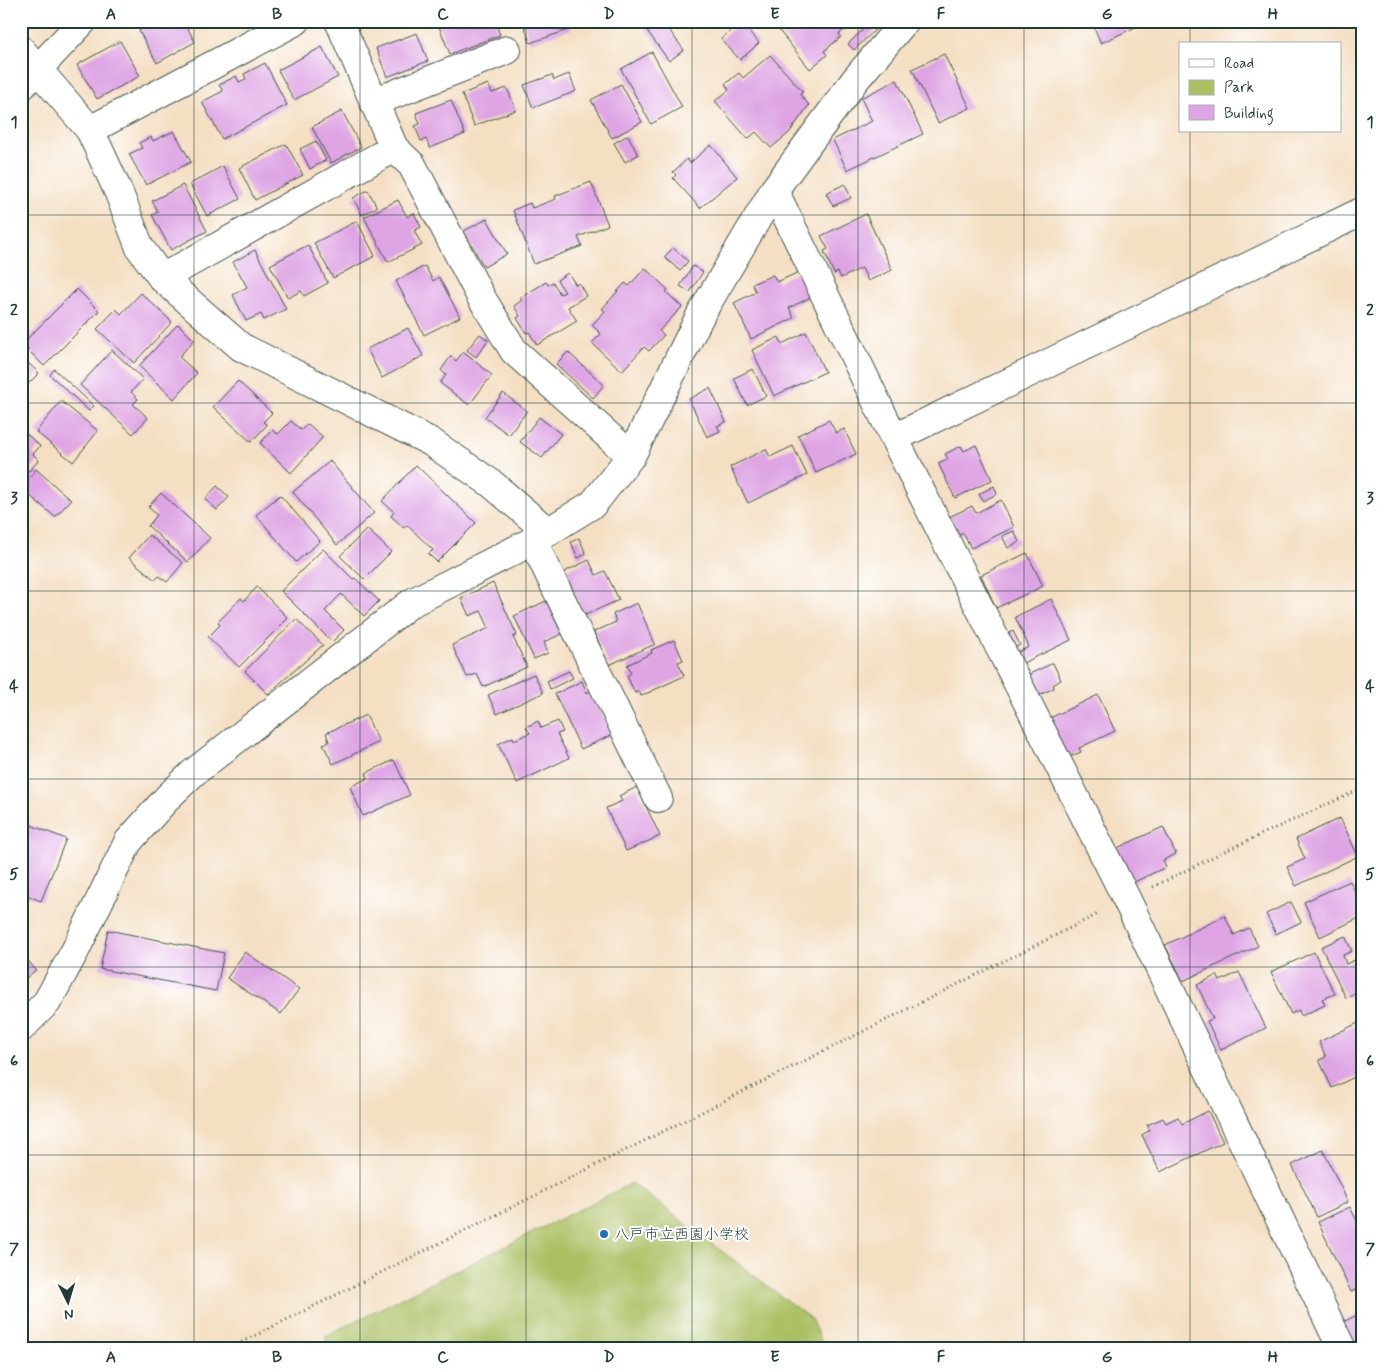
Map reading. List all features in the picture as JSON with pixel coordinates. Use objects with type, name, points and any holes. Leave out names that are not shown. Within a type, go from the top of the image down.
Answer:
[{"type":"street","points":[[83,21],[27,69],[90,130],[140,248],[162,278],[242,347],[431,442],[492,484],[540,537],[658,798]]},
{"type":"street","points":[[90,130],[296,21]]},
{"type":"street","points":[[339,21],[394,148],[412,165],[481,297],[514,351],[631,456]]},
{"type":"street","points":[[21,1028],[47,1002],[76,949],[128,842],[168,796],[193,773],[411,603],[540,537],[593,504],[631,456],[701,314],[774,190],[855,80],[905,21]]},
{"type":"street","points":[[374,102],[507,50]]},
{"type":"street","points":[[162,278],[394,148]]},
{"type":"street","points":[[774,190],[894,438],[1127,900],[1342,1349]]},
{"type":"street","points":[[894,438],[1363,211]]},
{"type":"path","points":[[228,1349],[1226,851],[1363,788]]},
{"type":"green space","name":"八戸市立西園小学校","points":[[632,1183],[811,1319],[825,1349],[331,1349],[325,1336]]},
{"type":"building","points":[[155,21],[184,21],[195,42],[157,63],[139,31]]},
{"type":"building","points":[[444,21],[495,21],[500,35],[450,54],[438,24]]},
{"type":"building","points":[[523,21],[569,21],[571,29],[530,43]]},
{"type":"building","points":[[640,21],[670,21],[671,23],[666,26],[684,50],[669,61]]},
{"type":"building","points":[[775,21],[854,21],[839,34],[841,37],[824,51],[827,55],[810,69],[773,23]]},
{"type":"building","points":[[1091,21],[1138,21],[1140,25],[1101,43]]},
{"type":"building","points":[[741,22],[759,43],[740,60],[721,39]]},
{"type":"building","points":[[869,24],[875,30],[854,50],[848,44]]},
{"type":"building","points":[[417,33],[428,61],[387,77],[376,48]]},
{"type":"building","points":[[120,41],[140,76],[97,99],[77,65]]},
{"type":"building","points":[[322,47],[338,77],[294,100],[278,70]]},
{"type":"building","points":[[652,52],[682,107],[651,124],[621,69]]},
{"type":"building","points":[[944,54],[970,108],[938,123],[912,69]]},
{"type":"building","points":[[770,55],[803,92],[800,94],[809,105],[789,133],[771,148],[756,132],[748,139],[715,101],[729,90],[725,84],[739,73],[743,78]]},
{"type":"building","points":[[265,63],[287,105],[222,139],[202,102],[223,91],[219,85],[236,76],[239,82],[246,79],[244,74]]},
{"type":"building","points":[[569,74],[576,91],[533,108],[524,85],[552,75],[554,80]]},
{"type":"building","points":[[897,80],[923,134],[847,170],[833,140],[872,121],[861,98]]},
{"type":"building","points":[[488,84],[492,93],[507,88],[516,110],[474,126],[462,94]]},
{"type":"building","points":[[621,84],[642,122],[612,138],[591,100]]},
{"type":"building","points":[[451,100],[465,134],[430,148],[426,139],[421,141],[415,126],[420,124],[416,113]]},
{"type":"building","points":[[342,111],[361,147],[331,163],[312,127]]},
{"type":"building","points":[[174,131],[191,162],[146,185],[129,154],[142,148],[139,143],[151,137],[153,141]]},
{"type":"building","points":[[628,135],[638,155],[625,162],[614,143]]},
{"type":"building","points":[[316,141],[326,160],[310,169],[300,149]]},
{"type":"building","points":[[286,144],[303,175],[255,200],[239,168]]},
{"type":"building","points":[[711,145],[737,177],[700,208],[673,178],[676,175],[673,172],[687,159],[690,163]]},
{"type":"building","points":[[223,166],[240,199],[207,216],[190,184]]},
{"type":"building","points":[[591,182],[608,225],[578,237],[582,246],[534,264],[513,210],[530,203],[532,208],[556,199],[555,196]]},
{"type":"building","points":[[845,184],[851,198],[833,206],[826,193]]},
{"type":"building","points":[[183,185],[207,231],[171,250],[152,215],[158,212],[152,201]]},
{"type":"building","points":[[368,190],[377,207],[362,215],[353,198]]},
{"type":"building","points":[[398,200],[407,217],[414,213],[421,227],[414,231],[422,245],[388,262],[364,217]]},
{"type":"building","points":[[866,214],[892,270],[868,281],[862,268],[841,278],[838,272],[834,274],[824,251],[828,249],[821,236]]},
{"type":"building","points":[[487,219],[507,254],[484,267],[464,231]]},
{"type":"building","points":[[357,221],[375,256],[333,278],[314,243]]},
{"type":"building","points":[[308,245],[328,283],[304,296],[301,291],[288,298],[270,265]]},
{"type":"building","points":[[673,248],[688,261],[680,271],[664,257]]},
{"type":"building","points":[[255,250],[286,309],[264,320],[261,314],[246,321],[233,295],[247,287],[233,262]]},
{"type":"building","points":[[425,266],[433,281],[439,277],[460,317],[424,335],[396,281]]},
{"type":"building","points":[[693,266],[703,272],[690,292],[680,286]]},
{"type":"building","points":[[645,268],[668,290],[666,292],[682,307],[659,331],[664,335],[649,351],[644,347],[622,371],[592,343],[601,334],[592,325],[605,311],[602,309],[625,283],[629,286]]},
{"type":"building","points":[[799,272],[811,297],[789,308],[794,318],[751,339],[734,303],[756,292],[752,284],[773,275],[777,282]]},
{"type":"building","points":[[568,273],[576,285],[579,283],[586,296],[568,307],[577,321],[537,345],[529,332],[526,333],[517,318],[520,316],[514,306],[522,300],[520,298],[546,282],[548,285],[553,282],[560,294],[565,292],[557,280]]},
{"type":"building","points":[[77,289],[99,311],[44,366],[22,344]]},
{"type":"building","points":[[141,293],[172,322],[134,363],[97,329],[116,309],[121,314]]},
{"type":"building","points":[[178,324],[194,340],[179,357],[197,373],[174,399],[139,366]]},
{"type":"building","points":[[408,328],[423,356],[382,378],[367,349]]},
{"type":"building","points":[[806,332],[825,372],[774,396],[752,350],[779,337],[782,344]]},
{"type":"building","points":[[480,334],[488,340],[476,357],[467,350]]},
{"type":"building","points":[[112,350],[143,379],[131,392],[138,399],[133,404],[148,418],[133,434],[80,385]]},
{"type":"building","points":[[463,352],[492,375],[469,405],[440,383],[446,375],[441,370],[451,356],[456,361]]},
{"type":"building","points":[[568,352],[604,385],[593,398],[556,364]]},
{"type":"building","points":[[23,358],[39,373],[21,391],[21,360]]},
{"type":"building","points":[[54,369],[94,406],[89,411],[50,375]]},
{"type":"building","points":[[753,369],[766,396],[747,405],[734,378]]},
{"type":"building","points":[[238,381],[272,413],[263,422],[267,425],[251,442],[213,407]]},
{"type":"building","points":[[710,388],[726,422],[717,426],[720,431],[707,437],[689,399]]},
{"type":"building","points":[[503,393],[527,411],[509,435],[485,417]]},
{"type":"building","points":[[61,401],[98,431],[73,462],[36,432]]},
{"type":"building","points":[[539,417],[561,434],[542,458],[520,442]]},
{"type":"building","points":[[829,420],[836,433],[844,429],[856,454],[816,473],[798,435]]},
{"type":"building","points":[[291,421],[301,430],[308,424],[323,437],[291,473],[260,443],[272,430],[278,434]]},
{"type":"building","points":[[21,429],[40,446],[33,454],[39,460],[29,471],[23,466],[21,467]]},
{"type":"building","points":[[976,445],[992,480],[955,498],[938,463],[948,459],[945,454],[961,446],[964,451]]},
{"type":"building","points":[[793,446],[807,475],[748,503],[730,467],[766,449],[770,457]]},
{"type":"building","points":[[330,461],[374,513],[337,545],[293,492]]},
{"type":"building","points":[[416,465],[476,523],[437,562],[428,554],[433,550],[407,525],[404,528],[391,516],[394,512],[382,501]]},
{"type":"building","points":[[36,469],[71,500],[55,517],[21,488]]},
{"type":"building","points":[[217,486],[229,497],[217,510],[205,499]]},
{"type":"building","points":[[994,486],[997,494],[983,501],[979,494]]},
{"type":"building","points":[[161,493],[210,538],[188,562],[148,526],[157,515],[148,507]]},
{"type":"building","points":[[280,495],[320,541],[296,562],[256,515]]},
{"type":"building","points":[[1001,500],[1014,527],[971,548],[963,533],[958,536],[949,517],[972,506],[976,513]]},
{"type":"building","points":[[367,529],[391,552],[364,579],[340,556]]},
{"type":"building","points":[[1014,531],[1019,542],[1008,548],[1002,536]]},
{"type":"building","points":[[149,535],[183,563],[167,582],[159,576],[155,580],[129,558]]},
{"type":"building","points":[[579,538],[586,554],[578,558],[571,542]]},
{"type":"building","points":[[323,549],[353,579],[355,578],[379,601],[364,616],[341,594],[325,611],[344,630],[332,642],[281,591]]},
{"type":"building","points":[[1027,553],[1043,586],[996,608],[981,575]]},
{"type":"building","points":[[589,560],[596,575],[605,571],[619,600],[585,615],[564,572]]},
{"type":"building","points":[[493,583],[517,635],[513,637],[527,667],[483,687],[477,674],[467,677],[452,645],[489,628],[481,611],[469,616],[461,598]]},
{"type":"building","points":[[257,587],[288,618],[239,667],[208,637],[220,625],[218,622],[241,598],[244,601]]},
{"type":"building","points":[[1051,599],[1071,640],[1017,666],[1011,655],[1029,647],[1015,617]]},
{"type":"building","points":[[546,601],[562,634],[544,642],[548,653],[534,659],[514,616]]},
{"type":"building","points":[[637,603],[655,644],[609,665],[594,632],[616,622],[613,614]]},
{"type":"building","points":[[296,619],[323,645],[268,694],[245,671]]},
{"type":"building","points":[[1013,631],[1020,645],[1007,651],[1000,637]]},
{"type":"building","points":[[674,640],[683,660],[678,662],[684,676],[641,696],[639,691],[635,693],[627,676],[631,673],[627,665],[652,653],[651,650]]},
{"type":"building","points":[[1053,663],[1061,680],[1053,685],[1054,688],[1031,699],[1021,678]]},
{"type":"building","points":[[569,671],[573,678],[550,689],[547,681]]},
{"type":"building","points":[[534,674],[543,693],[497,714],[488,695]]},
{"type":"building","points":[[582,681],[587,693],[591,690],[612,735],[581,749],[555,694]]},
{"type":"building","points":[[1098,695],[1115,731],[1079,748],[1081,752],[1062,760],[1050,718]]},
{"type":"building","points":[[366,715],[379,742],[333,764],[323,744],[329,742],[326,733]]},
{"type":"building","points":[[538,721],[541,728],[558,721],[563,732],[557,734],[569,758],[517,783],[498,744],[513,737],[514,740],[530,733],[526,727]]},
{"type":"building","points":[[394,760],[410,795],[363,816],[350,787],[368,778],[366,773]]},
{"type":"building","points":[[637,787],[660,836],[626,851],[606,808],[622,801],[619,796]]},
{"type":"building","points":[[1340,818],[1358,856],[1296,886],[1287,867],[1305,859],[1296,839]]},
{"type":"building","points":[[21,821],[66,839],[41,901],[21,893]]},
{"type":"building","points":[[1163,827],[1176,854],[1163,860],[1166,867],[1132,883],[1115,849]]},
{"type":"building","points":[[1350,881],[1363,908],[1363,916],[1320,937],[1304,902]]},
{"type":"building","points":[[1291,902],[1301,922],[1276,934],[1266,914]]},
{"type":"building","points":[[1225,916],[1234,935],[1249,928],[1258,946],[1183,981],[1165,945]]},
{"type":"building","points":[[108,930],[224,953],[216,991],[100,969]]},
{"type":"building","points":[[1345,936],[1352,951],[1343,955],[1346,964],[1363,956],[1363,990],[1346,998],[1321,947]]},
{"type":"building","points":[[245,952],[299,989],[281,1014],[227,978]]},
{"type":"building","points":[[1314,952],[1335,994],[1322,999],[1325,1005],[1301,1016],[1299,1010],[1291,1014],[1271,972]]},
{"type":"building","points":[[21,953],[36,970],[21,982]]},
{"type":"building","points":[[1239,972],[1266,1028],[1221,1050],[1207,1021],[1213,1019],[1197,985],[1217,975],[1220,981]]},
{"type":"building","points":[[1358,1023],[1363,1033],[1363,1073],[1332,1088],[1319,1060],[1326,1057],[1319,1042]]},
{"type":"building","points":[[1208,1111],[1223,1142],[1160,1172],[1142,1135],[1150,1130],[1147,1125],[1163,1118],[1166,1123],[1178,1117],[1182,1124]]},
{"type":"building","points":[[1323,1150],[1348,1202],[1317,1217],[1292,1165]]},
{"type":"building","points":[[1350,1207],[1363,1233],[1363,1286],[1351,1292],[1318,1222]]},
{"type":"building","points":[[1363,1312],[1363,1349],[1356,1349],[1343,1322]]},
{"type":"place","name":"八戸市立西園小学校","points":[[604,1234]]}]
